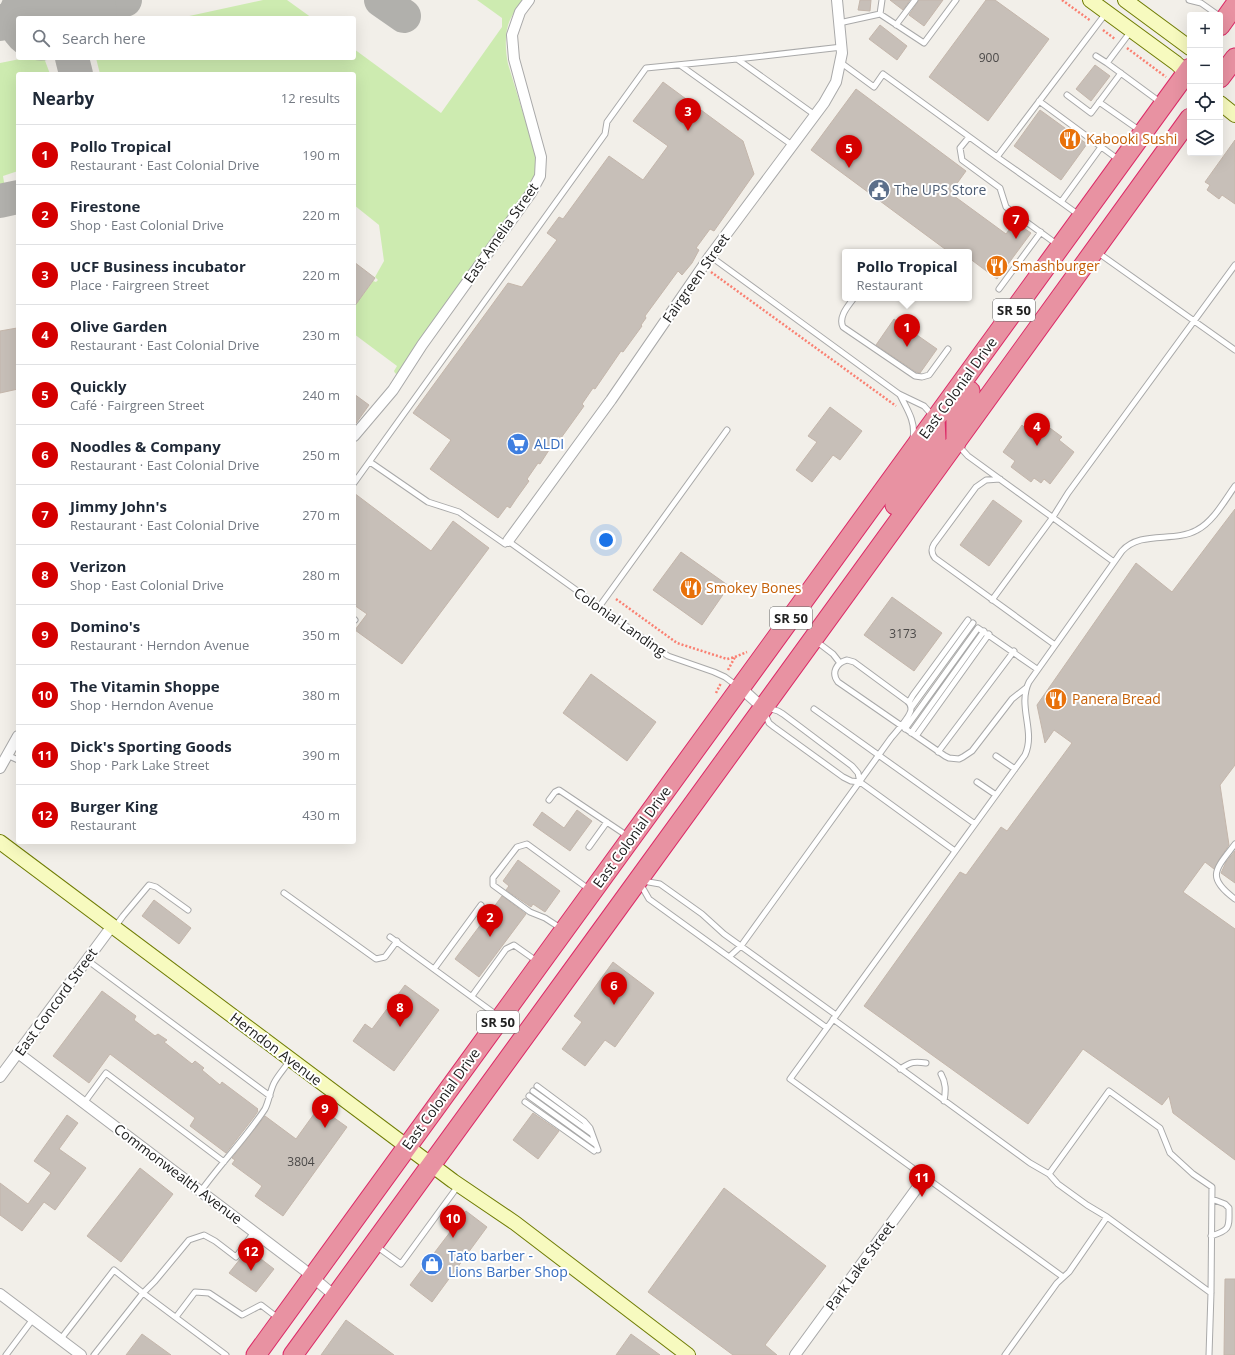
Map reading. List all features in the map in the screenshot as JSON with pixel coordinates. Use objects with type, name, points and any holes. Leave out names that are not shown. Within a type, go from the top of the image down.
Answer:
[{"type":"highway","name":"East Colonial Drive","points":[[256,1355],[1163,104],[1187,74]]},
{"type":"highway","name":"SR 50","points":[[293,1355],[895,528],[1189,120]]},
{"type":"highway","points":[[956,443],[956,410],[1050,283],[1055,253]]},
{"type":"highway","points":[[895,528],[895,506],[934,448],[936,441],[935,419]]},
{"type":"street","name":"East Amelia Street","points":[[356,434],[393,390],[422,345],[531,193],[540,176],[540,157],[514,59],[512,35],[520,12],[528,0]]},
{"type":"street","name":"Fairgreen Street","points":[[507,542],[611,400],[710,256],[824,103],[836,82],[842,53],[837,0]]},
{"type":"street","points":[[1090,0],[1187,71]]},
{"type":"street","points":[[1125,0],[1138,6],[1187,46]]},
{"type":"street","points":[[1223,105],[1235,114]]},
{"type":"street","points":[[741,688],[763,708]]},
{"type":"street","points":[[0,768],[16,740]]},
{"type":"street","name":"Herndon Avenue","points":[[0,842],[459,1185],[515,1223],[688,1355]]},
{"type":"street","name":"East Concord Street","points":[[0,1077],[113,927]]},
{"type":"street","name":"Commonwealth Avenue","points":[[18,1053],[313,1277],[336,1297]]},
{"type":"street","name":"Park Lake Street","points":[[795,1355],[925,1177]]},
{"type":"street","points":[[0,1294],[81,1355]]},
{"type":"lane","points":[[880,14],[882,0]]},
{"type":"lane","points":[[896,25],[915,0]]},
{"type":"lane","points":[[839,23],[880,14],[924,43],[956,0]]},
{"type":"lane","points":[[1189,0],[1201,3],[1215,12]]},
{"type":"lane","points":[[997,157],[1106,12]]},
{"type":"lane","points":[[1107,63],[1131,31]]},
{"type":"lane","points":[[356,480],[605,134],[607,122],[646,68],[842,47]]},
{"type":"lane","points":[[1096,56],[1163,104]]},
{"type":"lane","points":[[737,58],[815,115]]},
{"type":"lane","points":[[840,62],[874,87],[883,74],[1082,217]]},
{"type":"lane","points":[[680,65],[792,145]]},
{"type":"lane","points":[[1068,95],[1091,113],[1121,73]]},
{"type":"lane","points":[[1039,101],[1122,162]]},
{"type":"lane","points":[[1100,102],[1143,133]]},
{"type":"lane","points":[[969,136],[960,148],[962,160],[1000,188],[1006,207],[1041,232],[1055,253]]},
{"type":"lane","points":[[1061,202],[1101,147]]},
{"type":"lane","points":[[999,289],[1041,232]]},
{"type":"lane","points":[[1094,251],[1235,350]]},
{"type":"lane","points":[[710,256],[899,394],[924,406],[935,419]]},
{"type":"lane","points":[[992,600],[1053,517],[1068,493],[1235,265]]},
{"type":"lane","points":[[852,301],[844,313],[842,320],[843,327],[915,376],[926,377],[929,375],[948,349]]},
{"type":"lane","points":[[899,394],[913,422],[914,432],[911,452]]},
{"type":"lane","points":[[599,607],[727,430]]},
{"type":"lane","points":[[956,443],[968,456],[1114,562]]},
{"type":"lane","name":"Colonial Landing","points":[[370,462],[428,502],[459,512],[507,542],[668,656],[714,672],[725,677],[741,688]]},
{"type":"lane","points":[[1000,479],[986,480],[976,487],[932,547],[932,553],[935,558],[1055,645]]},
{"type":"lane","points":[[1063,1277],[790,1079],[1025,755],[1029,744],[1024,701],[1026,688],[1037,669],[1122,551],[1132,542],[1142,539],[1179,536],[1199,530],[1209,521],[1235,486]]},
{"type":"lane","points":[[909,702],[968,620]]},
{"type":"lane","points":[[902,728],[911,708],[973,623]]},
{"type":"lane","points":[[730,957],[741,946],[879,756],[978,628],[1014,651],[1037,669]]},
{"type":"lane","points":[[913,734],[984,631]]},
{"type":"lane","points":[[913,734],[989,634]]},
{"type":"lane","points":[[813,639],[833,654],[840,663]]},
{"type":"lane","points":[[938,752],[1014,651]]},
{"type":"lane","points":[[911,708],[909,702],[854,662],[847,660],[840,663],[835,670],[834,675],[838,682],[938,752],[954,759],[964,757],[968,754],[1012,699],[1026,688]]},
{"type":"lane","points":[[860,782],[858,773],[852,766],[778,711],[763,708],[766,718],[774,727],[843,777],[851,781],[860,782],[955,851]]},
{"type":"lane","points":[[814,709],[975,824]]},
{"type":"lane","points":[[8,755],[16,759]]},
{"type":"lane","points":[[996,756],[1015,770]]},
{"type":"lane","points":[[977,782],[996,795]]},
{"type":"lane","points":[[549,800],[555,792],[559,790],[631,838]]},
{"type":"lane","points":[[589,847],[607,822]]},
{"type":"lane","points":[[564,931],[545,918],[530,912],[493,885],[493,878],[517,847],[527,844],[592,892]]},
{"type":"lane","points":[[1235,844],[1219,865],[1216,876],[1220,886],[1235,899]]},
{"type":"lane","points":[[638,880],[660,884],[702,914],[724,934],[900,1069],[1030,1163],[1049,1174],[1058,1184],[1107,1217],[1211,1293]]},
{"type":"lane","points":[[638,880],[649,899],[827,1028]]},
{"type":"lane","points":[[113,927],[149,885],[156,887],[188,910]]},
{"type":"lane","points":[[284,893],[376,959],[385,957],[397,941]]},
{"type":"lane","points":[[434,969],[481,905]]},
{"type":"lane","points":[[390,937],[501,1018]]},
{"type":"lane","points":[[472,996],[506,948],[510,946],[514,945],[540,964]]},
{"type":"lane","points":[[87,960],[270,1096]]},
{"type":"lane","points":[[200,1191],[266,1107],[274,1082],[291,1060]]},
{"type":"lane","points":[[900,1069],[909,1063],[916,1061],[926,1063]]},
{"type":"lane","points":[[84,1103],[106,1073],[224,1162]]},
{"type":"lane","points":[[941,1074],[945,1081],[946,1089],[944,1101]]},
{"type":"lane","points":[[537,1086],[584,1120],[592,1134],[596,1149]]},
{"type":"lane","points":[[533,1091],[592,1134]]},
{"type":"lane","points":[[1049,1174],[1109,1091],[1160,1128],[1170,1153],[1193,1174],[1212,1188],[1209,1355]]},
{"type":"lane","points":[[529,1096],[596,1149]]},
{"type":"lane","points":[[525,1102],[596,1149]]},
{"type":"lane","points":[[374,1245],[401,1264],[459,1185]]},
{"type":"lane","points":[[1211,1236],[1223,1232],[1229,1226],[1229,1208],[1225,1204],[1212,1199]]},
{"type":"lane","points":[[1004,1355],[1068,1272],[1107,1217]]},
{"type":"lane","points":[[94,1355],[143,1293],[155,1282],[189,1240],[204,1235],[215,1241],[236,1257],[254,1232]]},
{"type":"lane","points":[[60,1340],[114,1270],[226,1355]]},
{"type":"lane","points":[[176,1318],[195,1292],[209,1293],[242,1315],[261,1305],[281,1320]]},
{"type":"lane","points":[[6,1355],[33,1319]]},
{"type":"path","points":[[703,267],[900,409]]},
{"type":"path","points":[[616,599],[677,643],[727,659],[752,650]]},
{"type":"green space","points":[[263,0],[287,0],[309,16],[189,16]]},
{"type":"green space","points":[[477,0],[523,0],[509,21],[506,33],[506,52],[508,64],[534,149],[536,162],[535,180],[398,375],[394,371],[397,366],[356,335],[356,304],[373,281],[376,282],[378,280],[375,277],[384,261],[379,225],[356,207],[356,72],[100,72],[96,60],[356,60],[356,50],[441,113],[502,27],[502,18]]},
{"type":"green space","points":[[16,60],[45,60],[49,72],[16,72],[16,172],[3,176],[5,188],[0,189],[0,63]]},
{"type":"building","points":[[860,0],[871,0],[870,11],[858,10]]},
{"type":"building","points":[[890,0],[910,0],[903,10]]},
{"type":"building","points":[[919,0],[943,0],[924,26],[909,15]]},
{"type":"building","points":[[986,0],[995,0],[1049,39],[988,121],[929,77]]},
{"type":"building","points":[[880,25],[907,46],[897,60],[869,39]]},
{"type":"building","points":[[1095,65],[1110,76],[1091,101],[1076,89]]},
{"type":"building","points":[[663,82],[743,141],[754,174],[714,231],[710,229],[696,248],[699,250],[692,263],[682,275],[678,271],[645,316],[646,318],[641,325],[642,326],[623,352],[621,351],[595,389],[593,388],[582,404],[584,406],[561,438],[558,436],[540,464],[538,463],[527,479],[529,481],[510,508],[507,506],[498,518],[430,469],[451,440],[413,413],[508,283],[522,287],[557,240],[547,233],[559,217],[563,219],[609,156],[643,180],[668,146],[633,121]]},
{"type":"building","points":[[856,89],[966,171],[950,193],[1006,234],[1015,222],[1031,233],[997,279],[972,260],[972,249],[945,249],[811,150]]},
{"type":"building","points":[[1040,110],[1087,144],[1061,180],[1014,146]]},
{"type":"building","points":[[1235,140],[1235,204],[1222,195],[1219,199],[1207,190],[1210,185],[1205,182]]},
{"type":"building","points":[[356,264],[375,278],[356,304]]},
{"type":"building","points":[[894,319],[937,349],[920,373],[916,372],[876,345]]},
{"type":"building","points":[[16,328],[16,389],[0,393],[0,331]]},
{"type":"building","points":[[356,395],[369,405],[356,423]]},
{"type":"building","points":[[830,407],[862,431],[840,460],[833,455],[812,482],[796,470],[817,442],[808,436]]},
{"type":"building","points":[[1035,417],[1062,437],[1059,440],[1074,452],[1050,484],[1044,479],[1041,483],[1034,478],[1031,482],[1011,467],[1015,461],[1003,452],[1022,425],[1026,429]]},
{"type":"building","points":[[356,495],[431,551],[453,521],[489,548],[402,664],[356,631],[367,614],[356,606]]},
{"type":"building","points":[[993,500],[1022,521],[989,566],[960,545]]},
{"type":"building","points":[[1235,509],[1235,765],[1220,785],[1229,845],[1214,869],[1205,862],[1183,892],[1235,929],[1235,1160],[1173,1113],[1169,1096],[1162,1105],[1083,1049],[1028,1124],[864,1006],[960,872],[966,875],[1001,827],[1007,831],[1072,743],[1054,730],[1045,743],[1037,705],[1136,563],[1172,592]]},
{"type":"building","name":"Smokey Bones","points":[[681,552],[729,586],[702,625],[653,590]]},
{"type":"building","points":[[892,597],[942,633],[914,671],[864,635]]},
{"type":"building","points":[[591,674],[656,722],[627,761],[563,713]]},
{"type":"building","points":[[577,810],[592,821],[570,851],[533,825],[542,812],[564,828]]},
{"type":"building","points":[[1235,851],[1235,883],[1221,873],[1226,862]]},
{"type":"building","points":[[518,860],[560,891],[545,912],[533,904],[531,907],[506,890],[509,886],[503,881]]},
{"type":"building","points":[[502,896],[526,914],[479,977],[455,959]]},
{"type":"building","points":[[154,900],[191,928],[179,944],[142,916]]},
{"type":"building","points":[[613,962],[654,993],[615,1047],[605,1040],[585,1066],[562,1049],[582,1022],[574,1016]]},
{"type":"building","points":[[405,985],[439,1010],[394,1071],[353,1041],[365,1024],[372,1029]]},
{"type":"building","points":[[102,991],[136,1016],[134,1020],[155,1036],[158,1034],[167,1040],[164,1042],[192,1064],[195,1061],[204,1068],[202,1070],[220,1085],[222,1082],[258,1109],[254,1117],[226,1153],[190,1126],[195,1118],[110,1054],[89,1083],[53,1056]]},
{"type":"building","points":[[319,1107],[347,1127],[283,1216],[255,1196],[262,1186],[232,1164],[235,1160],[232,1158],[265,1116],[296,1139]]},
{"type":"building","points":[[533,1113],[559,1131],[538,1159],[513,1140]]},
{"type":"building","points":[[67,1115],[78,1123],[59,1149],[86,1168],[55,1210],[44,1202],[22,1231],[0,1215],[0,1183],[28,1204],[51,1173],[34,1161]]},
{"type":"building","points":[[140,1168],[173,1194],[121,1262],[87,1236]]},
{"type":"building","points":[[724,1188],[826,1266],[765,1345],[777,1355],[733,1355],[648,1292]]},
{"type":"building","points":[[466,1211],[487,1227],[432,1302],[410,1285]]},
{"type":"building","points":[[248,1249],[274,1269],[256,1292],[229,1273]]},
{"type":"building","points":[[1225,1279],[1235,1279],[1235,1355],[1224,1355]]},
{"type":"building","points":[[346,1320],[394,1355],[321,1355]]},
{"type":"building","points":[[142,1334],[171,1355],[126,1355]]},
{"type":"building","points":[[631,1334],[660,1355],[616,1355]]},
{"type":"taxiway","points":[[0,24],[17,14],[29,0]]},
{"type":"taxiway","points":[[74,11],[125,0]]},
{"type":"taxiway","points":[[381,0],[404,16]]},
{"type":"taxiway","points":[[72,60],[76,72]]},
{"type":"taxiway","points":[[0,201],[16,197]]},
{"type":"runway","points":[[50,16],[74,11]]},
{"type":"place","name":"UCF Business incubator","points":[[688,131]]},
{"type":"place","name":"Kabooki Sushi","points":[[1070,139]]},
{"type":"place","name":"Quickly","points":[[849,168]]},
{"type":"place","name":"The UPS Store","points":[[879,190]]},
{"type":"place","name":"Jimmy John's","points":[[1016,239]]},
{"type":"place","name":"Smashburger","points":[[997,266]]},
{"type":"place","name":"Pollo Tropical","points":[[907,347]]},
{"type":"place","name":"ALDI","points":[[518,444]]},
{"type":"place","name":"Olive Garden","points":[[1037,446]]},
{"type":"place","name":"Smokey Bones","points":[[691,588]]},
{"type":"place","name":"Panera Bread","points":[[1056,699]]},
{"type":"place","name":"Firestone","points":[[490,937]]},
{"type":"place","name":"Noodles & Company","points":[[614,1005]]},
{"type":"place","name":"Verizon","points":[[400,1027]]},
{"type":"place","name":"Domino's","points":[[325,1128]]},
{"type":"place","name":"Dick's Sporting Goods","points":[[922,1197]]},
{"type":"place","name":"The Vitamin Shoppe","points":[[453,1238]]},
{"type":"place","name":"Tato barber - Lions Barber Shop","points":[[432,1264]]},
{"type":"place","name":"Burger King","points":[[251,1271]]}]
